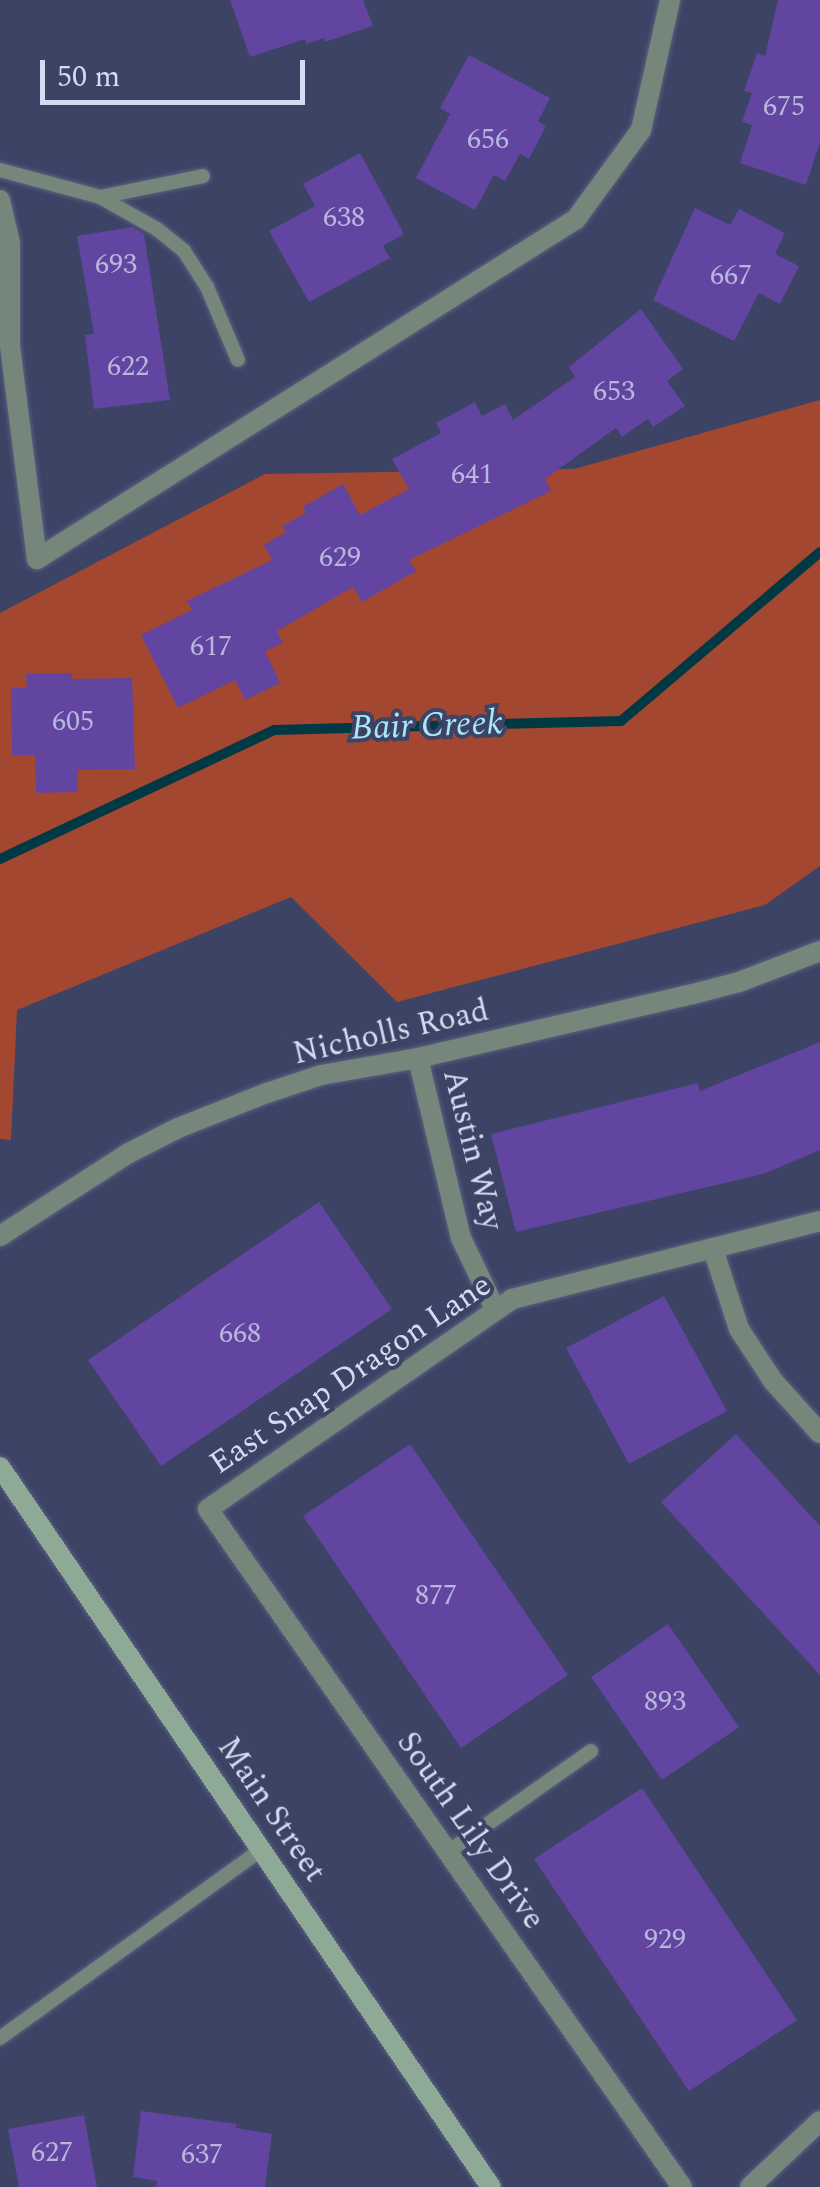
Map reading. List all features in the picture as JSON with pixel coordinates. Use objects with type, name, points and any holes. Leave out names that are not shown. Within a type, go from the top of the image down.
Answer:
[{"type":"main road","name":"Main Street","points":[[0,1467],[491,2187]]},
{"type":"street","points":[[0,200],[10,243],[10,346],[37,559],[576,218],[641,130],[670,0]]},
{"type":"street","name":"Nicholls Road","points":[[0,1236],[82,1180],[178,1128],[321,1075],[418,1058],[738,982],[820,951]]},
{"type":"street","name":"Austin Way","points":[[418,1058],[461,1238],[495,1309]]},
{"type":"street","name":"East Snap Dragon Lane","points":[[208,1509],[495,1309],[540,1290],[820,1221]]},
{"type":"street","points":[[713,1250],[739,1329],[774,1381],[820,1433]]},
{"type":"street","name":"South Lily Drive","points":[[208,1509],[682,2187]]},
{"type":"street","points":[[750,2187],[820,2121]]},
{"type":"lane","points":[[0,170],[100,197],[157,229],[184,251],[207,288],[238,360]]},
{"type":"lane","points":[[100,197],[203,176]]},
{"type":"lane","points":[[448,1852],[591,1752]]},
{"type":"lane","points":[[0,2038],[262,1849]]},
{"type":"shaded area","points":[[820,400],[820,866],[765,905],[397,1002],[291,897],[17,1010],[11,1140],[0,1139],[0,613],[265,474],[574,469]]},
{"type":"building","points":[[230,0],[363,0],[373,26],[325,42],[324,38],[306,44],[305,39],[250,57]]},
{"type":"building","points":[[778,0],[820,0],[820,142],[806,185],[740,163],[752,125],[742,122],[752,93],[744,91],[757,53],[765,56]]},
{"type":"building","points":[[469,55],[550,98],[538,121],[546,126],[529,159],[520,154],[505,181],[494,175],[475,210],[416,178],[450,114],[440,108]]},
{"type":"building","points":[[360,153],[404,234],[383,246],[390,258],[309,302],[269,231],[315,206],[303,184]]},
{"type":"building","points":[[695,208],[730,225],[739,209],[785,233],[775,254],[799,266],[780,304],[759,293],[734,341],[653,300]]},
{"type":"building","points":[[132,227],[144,234],[170,400],[94,409],[85,335],[94,334],[77,236]]},
{"type":"building","points":[[641,309],[683,369],[667,381],[685,406],[653,427],[648,419],[622,437],[616,428],[545,479],[551,491],[409,560],[416,571],[362,602],[353,587],[277,631],[283,643],[265,651],[280,683],[245,700],[235,680],[178,708],[141,635],[192,610],[187,601],[272,560],[264,545],[286,532],[282,526],[306,513],[303,507],[343,484],[360,515],[409,489],[392,459],[441,433],[436,423],[475,402],[482,416],[505,404],[513,420],[575,377],[569,367]]},
{"type":"building","points":[[72,673],[72,679],[132,678],[135,769],[78,770],[78,792],[36,793],[35,755],[12,755],[11,688],[27,688],[26,674]]},
{"type":"building","points":[[820,1042],[820,1150],[763,1174],[516,1232],[491,1134],[698,1083],[700,1091]]},
{"type":"building","points":[[319,1202],[392,1309],[161,1466],[88,1360]]},
{"type":"building","points":[[664,1296],[727,1411],[629,1464],[566,1348]]},
{"type":"building","points":[[736,1434],[820,1526],[820,1675],[661,1502]]},
{"type":"building","points":[[410,1444],[568,1675],[461,1748],[303,1516]]},
{"type":"building","points":[[668,1624],[739,1727],[662,1780],[591,1677]]},
{"type":"building","points":[[642,1788],[797,2020],[689,2091],[534,1859]]},
{"type":"building","points":[[141,2111],[237,2124],[236,2128],[272,2134],[265,2187],[156,2187],[157,2181],[133,2177]]},
{"type":"building","points":[[84,2115],[97,2187],[19,2187],[8,2129]]},
{"type":"waterway","name":"Bair Creek","points":[[0,859],[274,730],[621,721],[820,552]]}]
